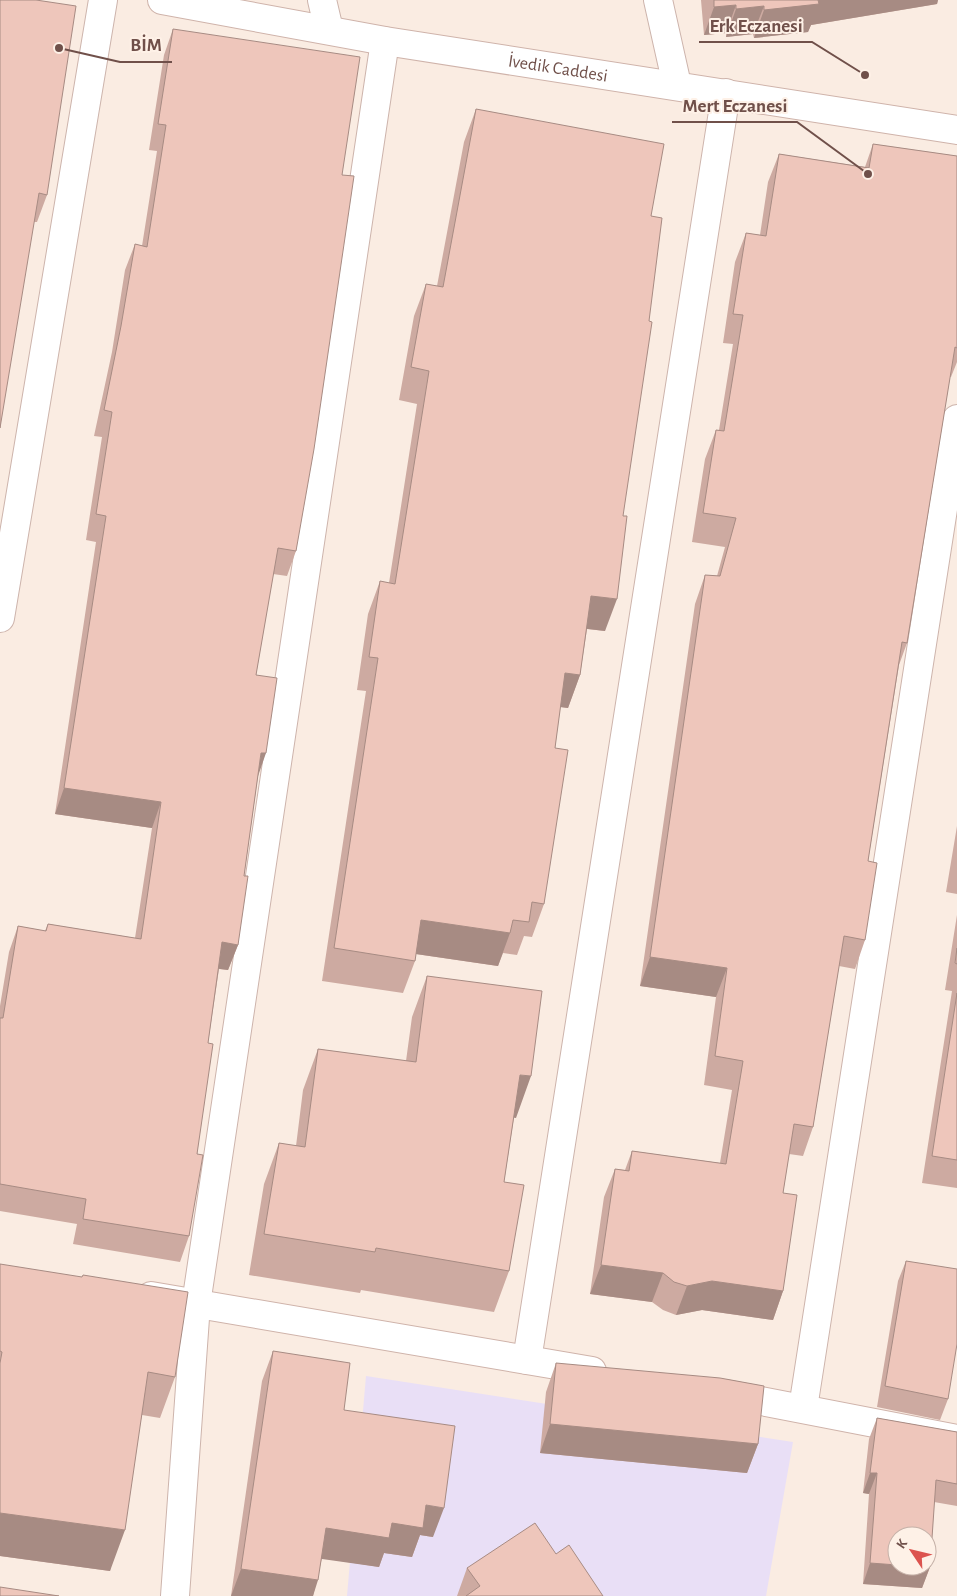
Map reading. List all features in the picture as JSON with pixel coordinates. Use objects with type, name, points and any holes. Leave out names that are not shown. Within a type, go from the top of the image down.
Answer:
[{"type":"street","points":[[0,618],[103,0]]},
{"type":"street","name":"İvedik Caddesi","points":[[162,0],[385,40],[726,92],[957,130]]},
{"type":"street","points":[[322,0],[329,30]]},
{"type":"street","points":[[658,0],[677,86]]},
{"type":"street","points":[[174,1596],[196,1304],[385,40]]},
{"type":"street","points":[[527,1360],[726,92]]},
{"type":"street","points":[[803,1408],[957,419]]},
{"type":"street","points":[[127,1292],[614,1375]]},
{"type":"street","points":[[702,1390],[957,1439]]},
{"type":"shaded area","points":[[366,1376],[793,1442],[766,1596],[347,1596]]},
{"type":"building","points":[[0,0],[36,0],[76,6],[47,195],[39,193],[0,428]]},
{"type":"building","points":[[714,0],[818,0],[819,4],[764,10],[764,6],[736,9],[736,5],[714,7]]},
{"type":"building","points":[[173,29],[360,57],[342,175],[354,176],[314,449],[296,551],[278,548],[256,675],[277,678],[266,753],[261,753],[244,876],[248,876],[238,945],[222,942],[208,1043],[213,1044],[197,1154],[203,1155],[189,1236],[83,1219],[86,1199],[0,1184],[0,1018],[3,1018],[18,926],[46,931],[48,924],[141,939],[161,802],[64,788],[106,516],[96,514],[112,412],[104,410],[135,244],[147,247],[166,125],[158,124]]},
{"type":"building","points":[[476,109],[664,144],[651,216],[662,218],[649,321],[652,322],[623,516],[627,516],[617,599],[591,596],[580,675],[565,673],[555,748],[568,750],[544,904],[532,902],[529,922],[513,920],[510,933],[421,920],[415,961],[334,948],[378,658],[369,657],[380,581],[395,584],[429,371],[411,367],[426,284],[443,287]]},
{"type":"building","points":[[873,144],[957,156],[957,348],[955,347],[907,643],[902,642],[868,861],[877,863],[865,940],[844,936],[813,1127],[794,1124],[783,1193],[797,1195],[783,1291],[712,1281],[687,1286],[674,1282],[663,1273],[601,1265],[615,1169],[629,1171],[632,1151],[726,1164],[743,1061],[715,1056],[727,968],[650,957],[705,575],[720,576],[736,518],[703,513],[716,430],[724,431],[743,315],[733,314],[746,233],[766,236],[779,154],[869,168]]},
{"type":"building","points":[[957,948],[957,964],[955,963]]},
{"type":"building","points":[[427,976],[542,991],[531,1076],[520,1075],[504,1182],[524,1185],[509,1271],[376,1248],[375,1252],[264,1234],[279,1143],[305,1147],[318,1049],[416,1062]]},
{"type":"building","points":[[957,993],[957,1160],[932,1156]]},
{"type":"building","points":[[906,1261],[957,1269],[957,1344],[948,1399],[885,1386]]},
{"type":"building","points":[[0,1264],[188,1292],[175,1377],[148,1372],[125,1530],[0,1513],[0,1363],[2,1352],[0,1351]]},
{"type":"building","points":[[273,1351],[350,1363],[344,1410],[455,1426],[444,1508],[426,1505],[423,1528],[392,1523],[389,1538],[326,1528],[318,1580],[241,1569]]},
{"type":"building","points":[[556,1363],[720,1378],[764,1386],[758,1444],[550,1424]]},
{"type":"building","points":[[877,1418],[957,1432],[957,1484],[936,1480],[933,1526],[887,1526],[887,1564],[870,1563],[877,1473],[870,1473]]},
{"type":"building","points":[[535,1523],[556,1554],[569,1545],[603,1596],[466,1596],[480,1586],[467,1568]]},
{"type":"building","points":[[0,1587],[59,1596],[0,1596]]},
{"type":"place","name":"BİM","points":[[59,48]]},
{"type":"place","name":"Erk Eczanesi","points":[[865,75]]},
{"type":"place","name":"Mert Eczanesi","points":[[868,174]]}]
